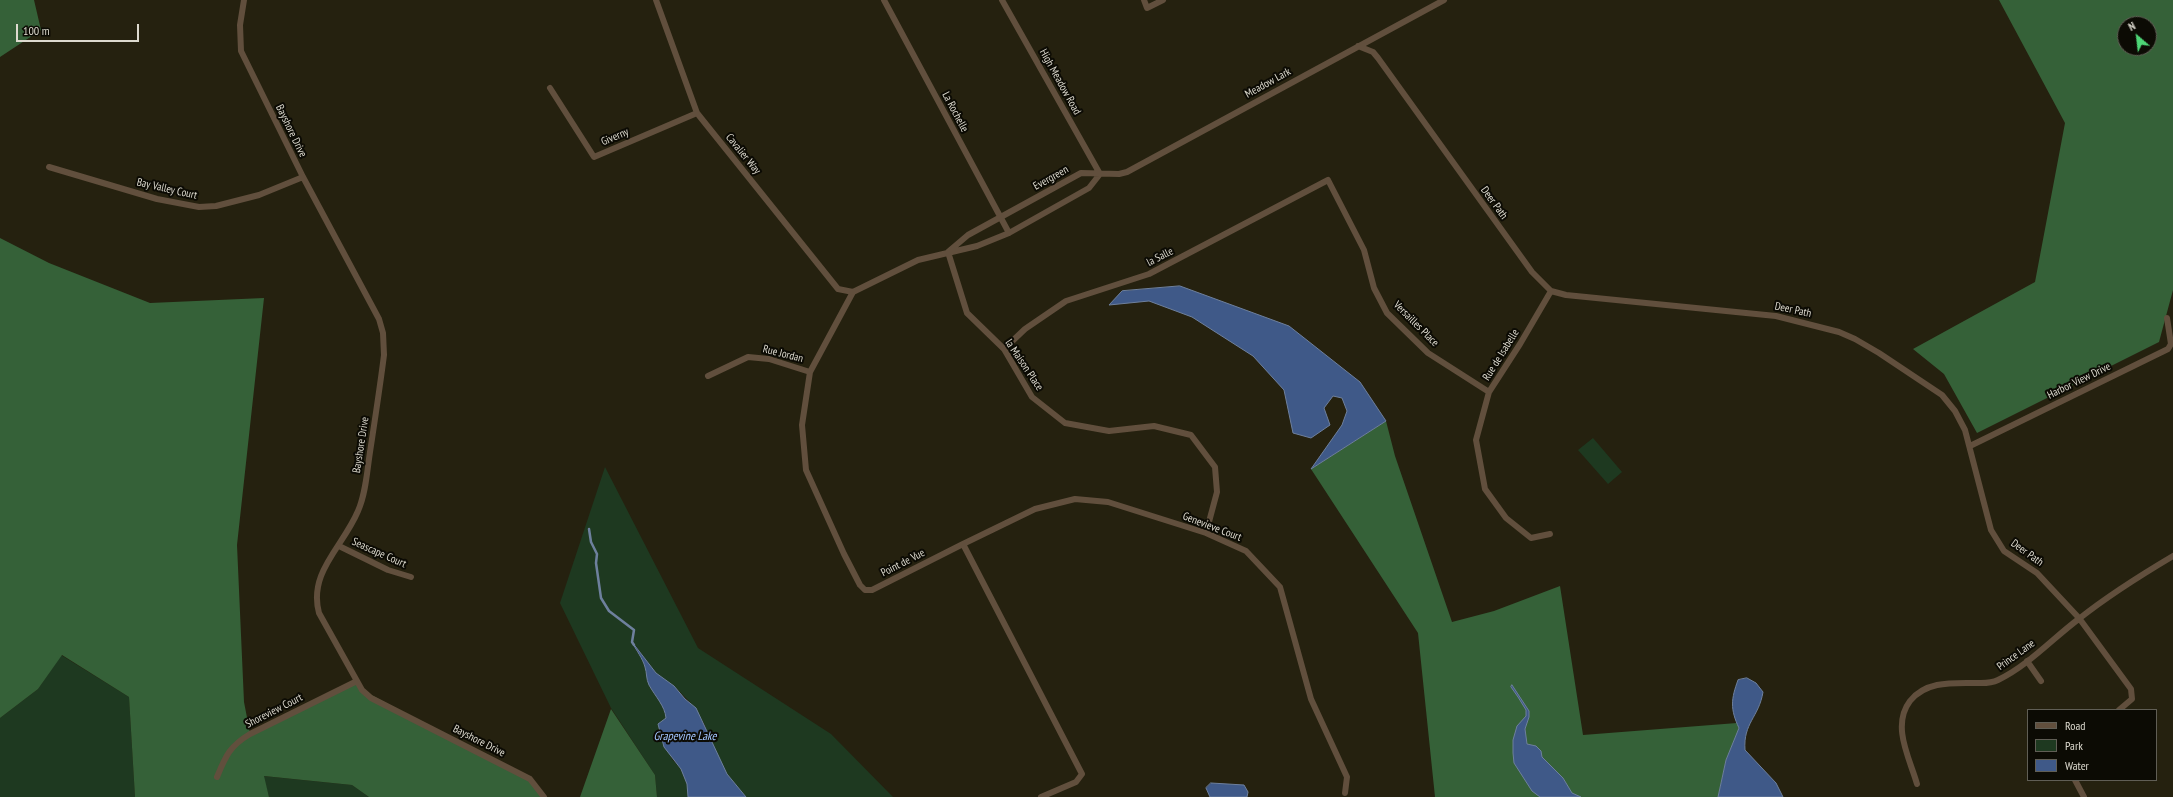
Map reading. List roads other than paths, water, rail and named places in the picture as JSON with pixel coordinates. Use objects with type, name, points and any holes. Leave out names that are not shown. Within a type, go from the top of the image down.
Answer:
[{"type":"street","name":"Bayshore Drive","points":[[244,0],[240,24],[241,50],[303,177],[379,319],[383,333],[384,355],[363,497],[352,524],[323,570],[318,581],[317,605],[319,613],[362,690],[371,698],[530,779],[544,797]]},
{"type":"street","name":"Cavalier Way","points":[[656,0],[697,113],[838,289],[853,292]]},
{"type":"street","name":"La Rochelle","points":[[884,0],[1009,233]]},
{"type":"street","name":"High Meadow Road","points":[[1002,0],[1100,174]]},
{"type":"street","points":[[1144,0],[1147,8],[1163,0]]},
{"type":"street","name":"Meadow Lark","points":[[1100,174],[1119,174],[1128,172],[1444,0]]},
{"type":"street","name":"Deer Path","points":[[1358,46],[1372,52],[1378,58],[1532,272],[1551,292],[1566,295],[1776,316],[1839,332],[1879,353],[1942,395],[1955,411],[1966,430],[1991,530],[2000,546],[2004,551],[2037,573],[2079,618],[2132,689],[2132,699],[2120,709]]},
{"type":"street","name":"Giverny","points":[[550,88],[594,157],[697,113]]},
{"type":"street","name":"Bay Valley Court","points":[[49,167],[157,199],[199,207],[216,206],[259,195],[303,177]]},
{"type":"street","name":"Evergreen","points":[[948,252],[968,235],[1081,173],[1100,174]]},
{"type":"street","name":"Evergreen","points":[[853,292],[918,260],[977,246],[1009,233],[1089,188],[1100,174]]},
{"type":"street","name":"la Salle","points":[[1004,349],[1025,328],[1066,301],[1150,274],[1328,180]]},
{"type":"street","name":"Versailles Place","points":[[1328,180],[1364,250],[1374,288],[1387,313],[1428,353],[1489,392]]},
{"type":"street","name":"la Maison Place","points":[[948,252],[967,313],[1004,349],[1032,397],[1065,423],[1109,431],[1154,426],[1191,435],[1215,466],[1217,492],[1206,533]]},
{"type":"street","name":"Point de Vue","points":[[853,292],[810,372],[802,414],[806,470],[822,509],[860,585],[865,590],[872,590],[963,544]]},
{"type":"street","name":"Rue de Isabelle","points":[[1550,534],[1531,538],[1506,518],[1485,490],[1476,440],[1489,392],[1551,292]]},
{"type":"street","name":"Harbor View Drive","points":[[1970,446],[2168,349],[2171,344],[2167,318]]},
{"type":"street","name":"Rue Jordan","points":[[708,376],[748,357],[769,359],[810,372]]},
{"type":"street","name":"Genevieve Court","points":[[963,544],[1035,509],[1075,499],[1108,502],[1206,533],[1246,551],[1280,587],[1311,700],[1347,777],[1345,793]]},
{"type":"street","points":[[963,544],[1082,774],[1076,782],[1041,797]]},
{"type":"street","name":"Seascape Court","points":[[339,546],[388,570],[411,577]]},
{"type":"street","name":"Prince Lane","points":[[1917,784],[1902,735],[1902,721],[1910,701],[1923,690],[1938,684],[1991,683],[2027,661],[2079,618],[2133,580],[2173,556]]},
{"type":"street","points":[[2027,661],[2041,681]]},
{"type":"street","name":"Shoreview Court","points":[[217,777],[227,754],[235,743],[250,734],[357,681]]},
{"type":"street","points":[[2075,781],[2084,797]]},
{"type":"water","points":[[1180,286],[1289,326],[1360,382],[1386,421],[1311,469],[1342,425],[1347,411],[1342,398],[1333,396],[1324,408],[1330,425],[1311,438],[1293,433],[1284,390],[1253,356],[1192,317],[1149,301],[1109,305],[1122,291]]},
{"type":"water","name":"Grapevine Lake","points":[[632,642],[656,673],[674,686],[685,699],[696,708],[727,774],[746,797],[688,797],[687,784],[681,769],[664,747],[658,724],[666,718],[664,709],[649,685],[646,669]]},
{"type":"water","points":[[1747,678],[1756,683],[1763,692],[1761,701],[1746,733],[1745,750],[1776,783],[1783,797],[1718,797],[1726,760],[1739,728],[1732,704],[1734,693],[1738,680]]},
{"type":"water","points":[[1512,685],[1529,711],[1529,717],[1525,729],[1527,744],[1536,746],[1541,751],[1542,757],[1563,778],[1572,793],[1581,797],[1540,797],[1532,791],[1514,763],[1513,740],[1517,726],[1526,716],[1526,710],[1511,687]]},
{"type":"water","points":[[1211,783],[1244,785],[1248,792],[1247,797],[1210,797],[1206,788]]},
{"type":"waterway","points":[[589,529],[591,542],[597,554],[596,563],[601,598],[609,611],[634,630],[632,642],[634,645]]}]
